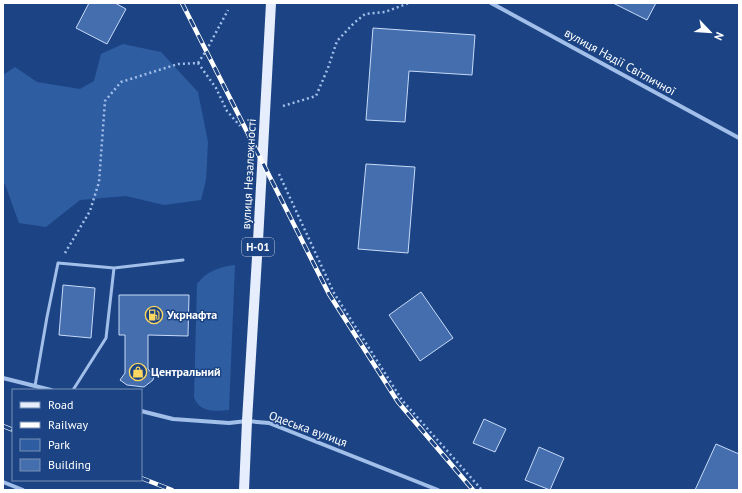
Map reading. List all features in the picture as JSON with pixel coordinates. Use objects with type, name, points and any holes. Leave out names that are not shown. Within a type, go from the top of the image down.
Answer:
[{"type":"main road","name":"вулиця Незалежності","points":[[244,490],[271,3]]},
{"type":"street","name":"вулиця Надії Світличної","points":[[491,3],[739,138]]},
{"type":"street","points":[[3,378],[47,389]]},
{"type":"street","name":"Одеська вулиця","points":[[142,411],[172,419],[229,423],[247,421],[269,423],[438,490]]},
{"type":"street","points":[[3,482],[23,490]]},
{"type":"lane","points":[[35,386],[58,263],[114,268],[183,260]]},
{"type":"lane","points":[[74,389],[106,338],[114,268]]},
{"type":"path","points":[[283,106],[316,96],[328,68],[337,41],[365,14],[385,12],[409,3]]},
{"type":"path","points":[[198,63],[228,10]]},
{"type":"path","points":[[198,63],[216,88],[227,111],[240,126]]},
{"type":"path","points":[[58,263],[74,240],[90,211],[99,182],[105,101],[121,82],[178,64],[198,63]]},
{"type":"path","points":[[279,174],[334,293],[402,400],[482,490]]},
{"type":"green space","points":[[123,44],[161,52],[198,92],[208,142],[206,180],[201,200],[164,205],[126,196],[80,200],[46,227],[19,223],[5,184],[3,184],[3,75],[15,67],[37,82],[80,89],[94,81],[101,54]]},
{"type":"green space","points":[[235,265],[229,410],[209,410],[200,406],[194,398],[197,284],[214,270]]},
{"type":"building","points":[[89,3],[115,3],[126,9],[107,44],[76,28]]},
{"type":"building","points":[[613,3],[656,3],[647,20]]},
{"type":"building","points":[[373,28],[475,35],[472,75],[409,71],[405,122],[366,120]]},
{"type":"building","points":[[366,164],[415,167],[408,253],[358,249]]},
{"type":"building","points":[[63,285],[95,288],[91,338],[59,335]]},
{"type":"building","points":[[421,292],[453,338],[420,361],[389,315]]},
{"type":"building","name":"Укрнафта","points":[[119,295],[189,295],[188,336],[148,335],[148,369],[154,376],[153,380],[144,387],[127,385],[120,380],[125,373],[125,335],[119,335]]},
{"type":"building","points":[[484,419],[506,429],[495,452],[473,443]]},
{"type":"building","points":[[716,444],[739,454],[739,490],[695,490]]},
{"type":"building","points":[[539,447],[564,458],[550,490],[525,480]]},
{"type":"railway","points":[[182,3],[329,294],[398,402],[473,490]]},
{"type":"railway","points":[[3,426],[12,430]]},
{"type":"railway","points":[[142,478],[172,490]]},
{"type":"place","name":"Укрнафта","points":[[154,315]]},
{"type":"place","name":"Центральний","points":[[138,372]]}]
